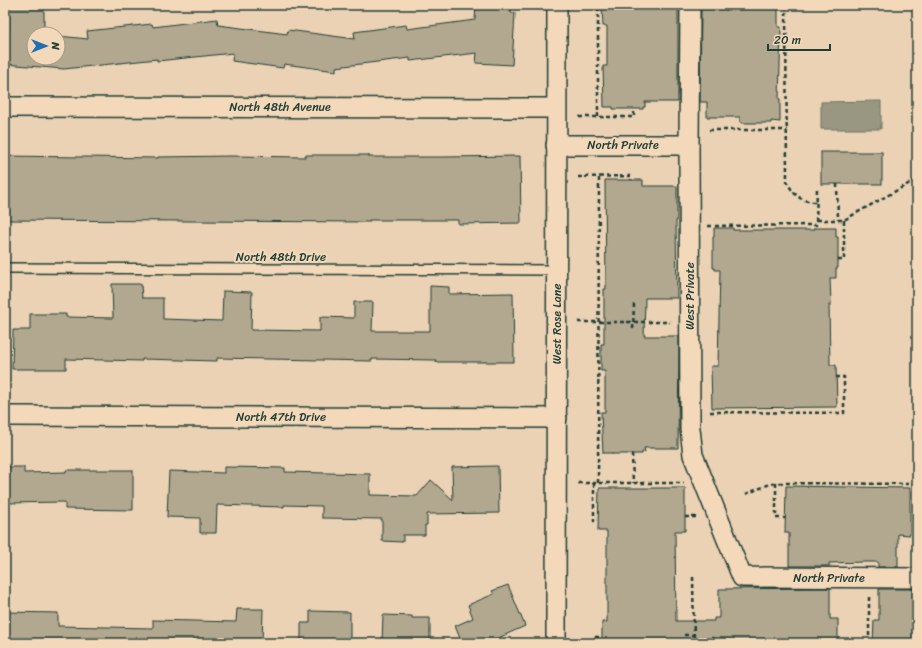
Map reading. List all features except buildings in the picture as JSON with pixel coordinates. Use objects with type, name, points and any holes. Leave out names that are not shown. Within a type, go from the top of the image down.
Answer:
[{"type":"street","name":"West Rose Lane","points":[[556,643],[557,5]]},
{"type":"street","name":"West Private","points":[[690,5],[690,429],[693,455],[742,578]]},
{"type":"street","name":"North 48th Avenue","points":[[5,107],[556,108]]},
{"type":"street","name":"North Private","points":[[556,145],[689,138]]},
{"type":"street","name":"North 47th Drive","points":[[5,416],[557,418]]},
{"type":"street","name":"North Private","points":[[742,578],[917,578]]},
{"type":"lane","name":"North 48th Drive","points":[[5,268],[556,270]]},
{"type":"path","points":[[598,5],[598,117]]},
{"type":"path","points":[[786,5],[787,182],[794,194],[800,199],[817,202]]},
{"type":"path","points":[[579,117],[634,117],[634,109]]},
{"type":"path","points":[[689,138],[787,130]]},
{"type":"path","points":[[598,521],[594,521],[596,483],[599,176]]},
{"type":"path","points":[[578,177],[631,176],[631,180]]},
{"type":"path","points":[[817,220],[844,220],[917,179]]},
{"type":"path","points":[[837,184],[838,220]]},
{"type":"path","points":[[690,226],[816,225],[817,188]]},
{"type":"path","points":[[838,260],[844,260],[844,220]]},
{"type":"path","points":[[633,329],[634,304]]},
{"type":"path","points":[[578,322],[691,322]]},
{"type":"path","points":[[690,412],[844,413],[844,377],[836,377]]},
{"type":"path","points":[[632,454],[633,483]]},
{"type":"path","points":[[578,483],[704,483]]},
{"type":"path","points":[[746,494],[776,483],[917,484]]},
{"type":"path","points":[[776,483],[776,518],[785,518]]},
{"type":"path","points":[[917,496],[917,546]]},
{"type":"path","points":[[693,577],[694,643]]},
{"type":"path","points":[[869,578],[869,643]]},
{"type":"path","points":[[684,635],[694,635]]},
{"type":"path","points":[[594,643],[594,637],[602,637]]},
{"type":"path","points":[[709,643],[709,638],[713,638]]},
{"type":"shaded area","points":[[881,101],[881,129],[821,129],[821,102]]}]
